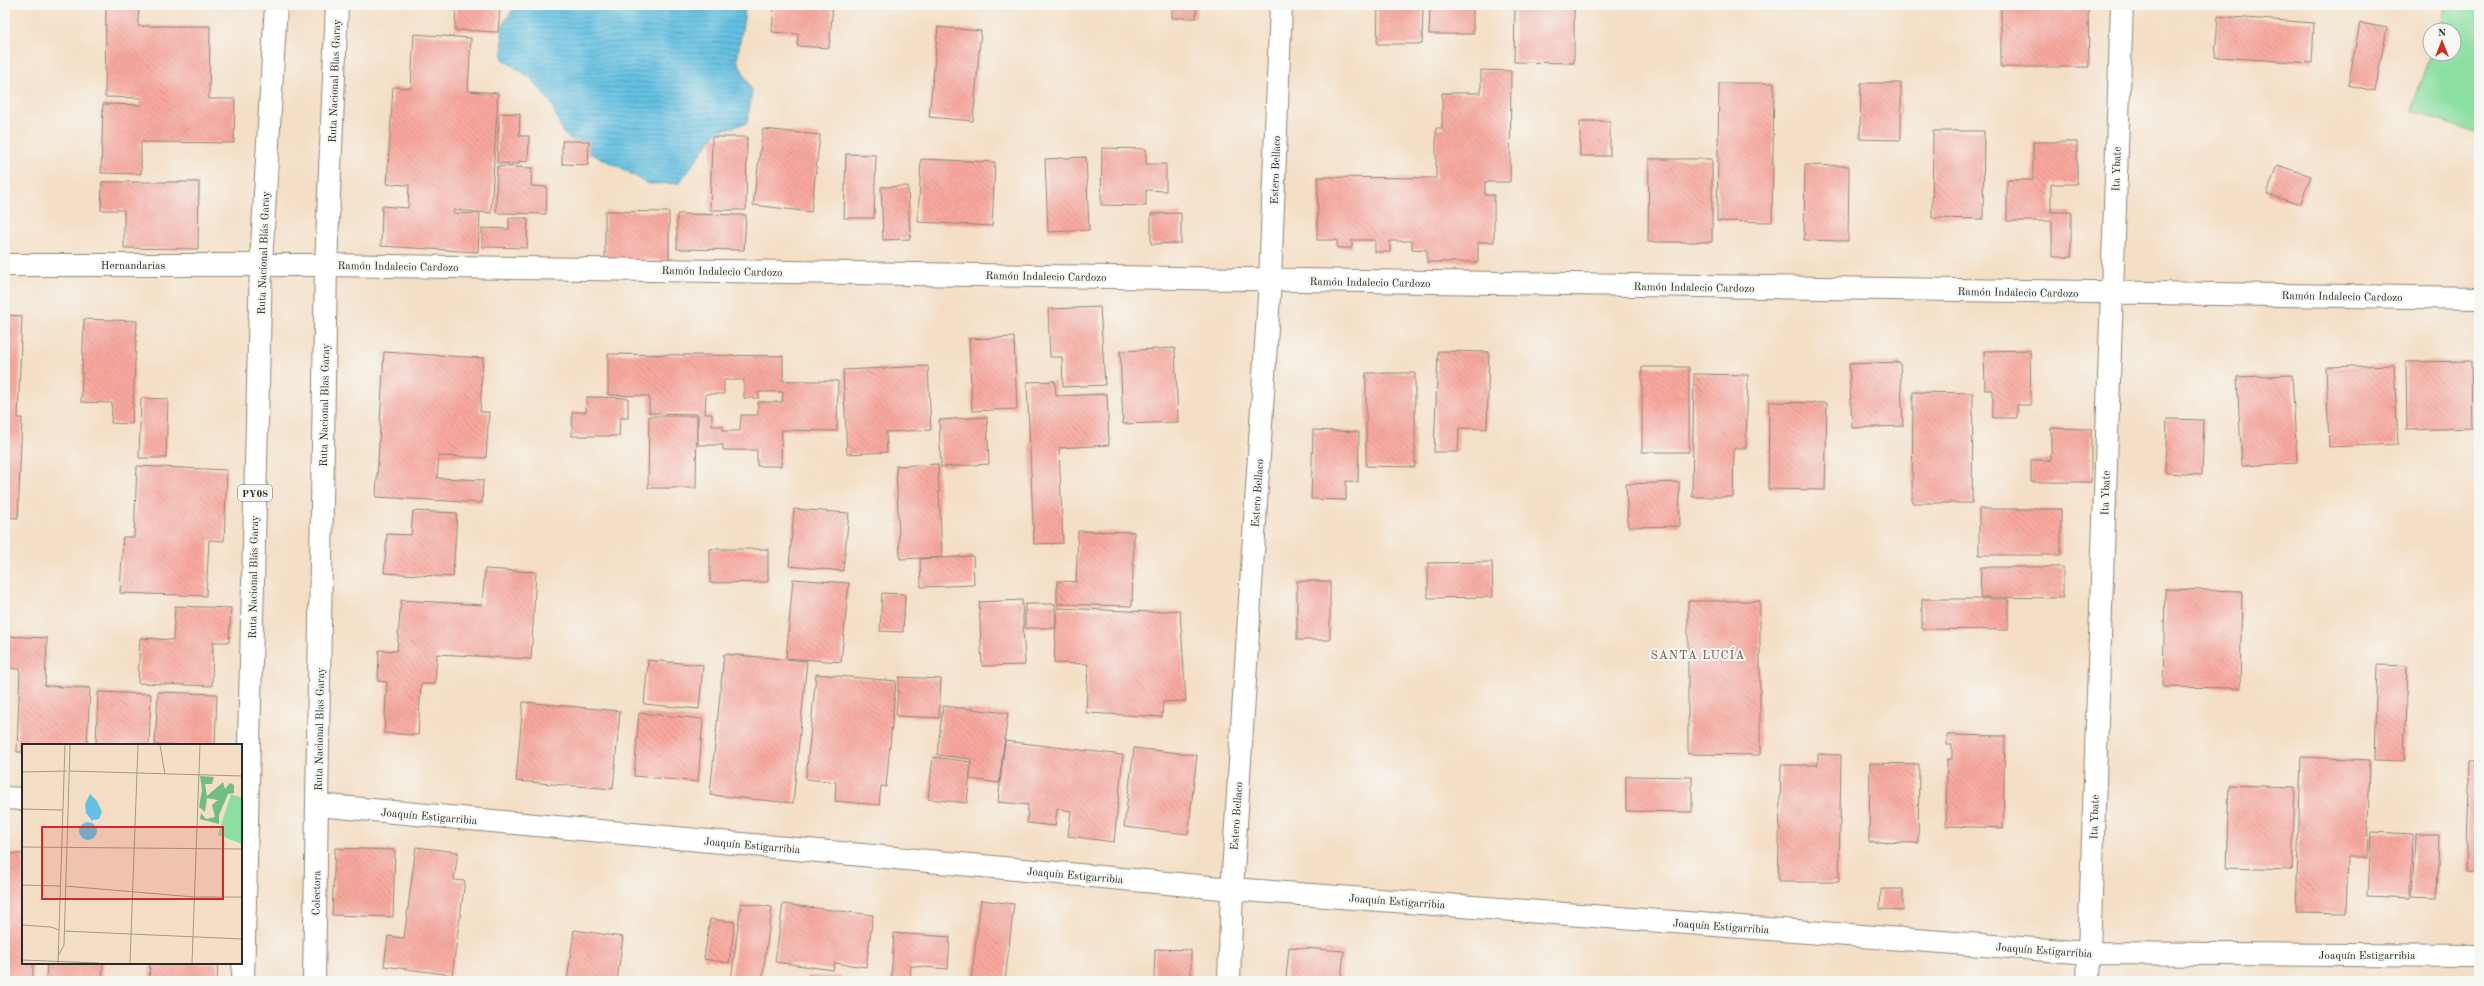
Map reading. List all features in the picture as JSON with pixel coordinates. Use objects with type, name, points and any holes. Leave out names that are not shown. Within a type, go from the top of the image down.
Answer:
[{"type":"main road","name":"Ruta Nacional Blás Garay","points":[[243,981],[244,806],[261,264],[276,5]]},
{"type":"main road","name":"Ruta Nacional Blas Garay","points":[[318,805],[326,265],[337,5]]},
{"type":"main road","name":"Estero Bellaco","points":[[1229,981],[1232,889],[1270,280],[1281,5]]},
{"type":"main road","name":"Ita Ybate","points":[[2088,981],[2122,5]]},
{"type":"main road","name":"Hernandarias","points":[[5,265],[261,264]]},
{"type":"main road","name":"Ramón Indalecio Cardozo","points":[[261,264],[2112,294],[2479,298]]},
{"type":"main road","points":[[5,798],[22,799]]},
{"type":"main road","name":"Joaquín Estigarribia","points":[[318,805],[1232,889],[2089,953],[2479,956]]},
{"type":"main road","name":"Colectora","points":[[314,981],[318,805]]},
{"type":"green space","points":[[2447,5],[2479,5],[2479,134],[2411,111],[2427,62],[2462,62],[2462,22],[2442,22]]},
{"type":"water","points":[[516,5],[746,5],[737,60],[752,91],[747,123],[717,131],[679,183],[648,184],[620,167],[589,153],[563,133],[551,102],[531,78],[503,59],[502,26]]},
{"type":"building","points":[[106,5],[139,5],[138,26],[210,26],[209,99],[235,99],[234,143],[141,142],[141,174],[101,173],[103,104],[141,105],[141,98],[105,97]]},
{"type":"building","points":[[456,5],[500,5],[498,32],[455,30]]},
{"type":"building","points":[[774,5],[833,5],[829,48],[797,46],[798,34],[772,32]]},
{"type":"building","points":[[1172,5],[1197,5],[1196,18],[1172,18]]},
{"type":"building","points":[[1378,5],[1423,5],[1422,44],[1377,44]]},
{"type":"building","points":[[1430,5],[1473,5],[1473,34],[1429,34]]},
{"type":"building","points":[[1515,5],[1574,5],[1574,63],[1514,62]]},
{"type":"building","points":[[2001,6],[2088,6],[2089,67],[2001,67]]},
{"type":"building","points":[[2218,16],[2314,23],[2312,63],[2215,57]]},
{"type":"building","points":[[2360,23],[2387,28],[2375,91],[2348,85]]},
{"type":"building","points":[[938,27],[981,31],[973,121],[929,117]]},
{"type":"building","points":[[414,34],[471,38],[468,91],[498,93],[491,213],[453,210],[453,213],[480,214],[478,252],[381,246],[382,206],[408,208],[409,185],[387,184],[393,87],[411,88]]},
{"type":"building","points":[[1481,70],[1511,71],[1510,182],[1485,182],[1485,195],[1494,195],[1494,242],[1478,242],[1478,262],[1427,262],[1427,250],[1412,249],[1412,241],[1390,241],[1390,252],[1375,252],[1375,240],[1352,240],[1352,248],[1337,248],[1337,240],[1317,240],[1318,177],[1436,178],[1436,128],[1442,128],[1442,93],[1481,93]]},
{"type":"building","points":[[1719,83],[1774,83],[1772,222],[1717,221]]},
{"type":"building","points":[[1861,83],[1901,83],[1901,140],[1860,139]]},
{"type":"building","points":[[499,113],[520,114],[519,136],[529,136],[528,162],[519,161],[519,164],[497,163]]},
{"type":"building","points":[[1580,121],[1610,121],[1610,156],[1580,156]]},
{"type":"building","points":[[763,129],[820,135],[811,212],[753,205]]},
{"type":"building","points":[[1933,131],[1984,131],[1983,219],[1932,218]]},
{"type":"building","points":[[712,137],[747,137],[746,210],[710,210]]},
{"type":"building","points":[[562,141],[589,141],[588,165],[562,164]]},
{"type":"building","points":[[2033,142],[2077,142],[2077,184],[2051,184],[2051,212],[2071,212],[2071,257],[2052,257],[2052,221],[2007,221],[2007,180],[2033,180]]},
{"type":"building","points":[[1102,148],[1146,149],[1146,164],[1166,164],[1166,191],[1146,190],[1146,206],[1101,205]]},
{"type":"building","points":[[846,154],[876,155],[874,218],[844,218]]},
{"type":"building","points":[[1086,157],[1089,230],[1048,232],[1045,159]]},
{"type":"building","points":[[921,159],[995,162],[992,226],[918,222]]},
{"type":"building","points":[[1649,159],[1712,159],[1712,242],[1648,242]]},
{"type":"building","points":[[1805,165],[1849,166],[1848,241],[1804,240]]},
{"type":"building","points":[[2277,165],[2311,176],[2300,205],[2267,194]]},
{"type":"building","points":[[497,166],[532,168],[531,186],[547,187],[546,214],[496,213]]},
{"type":"building","points":[[102,182],[199,182],[198,249],[124,248],[124,210],[101,210]]},
{"type":"building","points":[[908,186],[910,239],[883,240],[881,187]]},
{"type":"building","points":[[605,211],[669,212],[669,260],[605,258]]},
{"type":"building","points":[[1181,213],[1181,243],[1151,244],[1151,214]]},
{"type":"building","points":[[677,214],[746,215],[744,250],[677,249]]},
{"type":"building","points":[[509,218],[528,218],[527,248],[482,247],[482,228],[509,229]]},
{"type":"building","points":[[1100,307],[1105,385],[1063,387],[1062,357],[1050,357],[1048,309]]},
{"type":"building","points":[[5,315],[22,316],[18,418],[22,418],[18,518],[5,517]]},
{"type":"building","points":[[84,319],[137,321],[132,424],[111,423],[112,403],[81,402]]},
{"type":"building","points":[[1014,337],[1017,409],[972,411],[969,339]]},
{"type":"building","points":[[1175,348],[1178,422],[1123,424],[1120,351]]},
{"type":"building","points":[[2030,350],[2031,405],[2017,405],[2017,418],[1993,418],[1993,390],[1985,390],[1984,351]]},
{"type":"building","points":[[1438,351],[1489,352],[1487,429],[1459,428],[1458,452],[1434,452]]},
{"type":"building","points":[[384,352],[483,358],[480,412],[489,412],[486,458],[439,456],[437,478],[483,480],[482,503],[376,497]]},
{"type":"building","points":[[608,354],[783,356],[783,381],[838,381],[837,431],[782,430],[781,466],[757,466],[757,450],[723,450],[723,445],[698,445],[698,414],[649,413],[649,396],[608,395]],"holes":[[[724,380],[744,380],[744,398],[759,398],[759,392],[783,392],[782,402],[758,402],[758,415],[741,415],[740,431],[723,431],[723,426],[712,426],[712,414],[705,414],[706,394],[724,394]]]},
{"type":"building","points":[[2471,361],[2472,428],[2407,430],[2406,362]]},
{"type":"building","points":[[1900,362],[1903,426],[1852,428],[1849,364]]},
{"type":"building","points":[[2394,365],[2398,444],[2329,447],[2326,367]]},
{"type":"building","points":[[928,366],[931,430],[886,432],[887,452],[847,454],[843,370]]},
{"type":"building","points":[[1642,367],[1689,367],[1689,452],[1642,452]]},
{"type":"building","points":[[1366,373],[1415,373],[1415,467],[1366,466]]},
{"type":"building","points":[[1694,374],[1748,375],[1746,448],[1734,448],[1733,497],[1692,497]]},
{"type":"building","points":[[2292,375],[2297,463],[2242,466],[2237,377]]},
{"type":"building","points":[[1055,381],[1056,396],[1107,394],[1109,445],[1059,448],[1063,543],[1034,544],[1027,382]]},
{"type":"building","points":[[1913,392],[1973,393],[1972,503],[1912,503]]},
{"type":"building","points":[[587,397],[628,398],[628,418],[620,418],[619,436],[572,436],[572,412],[586,412]]},
{"type":"building","points":[[141,398],[168,399],[166,458],[139,458]]},
{"type":"building","points":[[1769,402],[1827,403],[1825,490],[1768,489]]},
{"type":"building","points":[[649,416],[697,416],[696,488],[648,488]]},
{"type":"building","points":[[987,417],[989,464],[941,467],[939,420]]},
{"type":"building","points":[[2167,419],[2204,420],[2202,475],[2165,473]]},
{"type":"building","points":[[2051,428],[2091,429],[2091,482],[2031,482],[2031,460],[2051,460]]},
{"type":"building","points":[[1313,430],[1359,432],[1358,482],[1346,481],[1346,500],[1311,499]]},
{"type":"building","points":[[938,464],[942,557],[900,559],[896,466]]},
{"type":"building","points":[[137,466],[227,470],[224,541],[209,540],[206,596],[120,593],[123,537],[134,537]]},
{"type":"building","points":[[1679,482],[1680,526],[1628,527],[1626,484]]},
{"type":"building","points":[[794,509],[849,513],[843,571],[789,566]]},
{"type":"building","points":[[1979,509],[2061,509],[2061,555],[1979,555]]},
{"type":"building","points":[[413,511],[457,513],[453,577],[384,573],[387,534],[411,535]]},
{"type":"building","points":[[1078,531],[1134,532],[1132,606],[1057,604],[1057,581],[1076,582]]},
{"type":"building","points":[[710,549],[768,549],[768,582],[710,583]]},
{"type":"building","points":[[973,556],[974,585],[921,587],[920,559]]},
{"type":"building","points":[[1492,562],[1493,597],[1428,598],[1428,563]]},
{"type":"building","points":[[1981,567],[2063,567],[2063,598],[1980,597]]},
{"type":"building","points":[[485,569],[536,572],[531,659],[437,654],[435,684],[421,684],[418,735],[384,733],[387,682],[378,681],[379,650],[397,651],[401,600],[482,605]]},
{"type":"building","points":[[793,579],[849,583],[841,662],[786,658]]},
{"type":"building","points":[[1297,581],[1330,581],[1330,640],[1297,640]]},
{"type":"building","points":[[2165,589],[2242,591],[2240,688],[2163,687]]},
{"type":"building","points":[[882,593],[905,594],[903,632],[880,631]]},
{"type":"building","points":[[1922,599],[2008,599],[2008,630],[1922,629]]},
{"type":"building","points":[[1022,600],[1025,665],[982,666],[979,602]]},
{"type":"building","points":[[1688,601],[1760,601],[1760,755],[1688,754]]},
{"type":"building","points":[[1025,604],[1055,604],[1055,628],[1025,628]]},
{"type":"building","points":[[175,606],[231,608],[229,642],[213,642],[212,686],[138,683],[140,638],[173,640]]},
{"type":"building","points":[[1057,608],[1152,612],[1180,610],[1186,701],[1163,702],[1162,717],[1086,713],[1088,664],[1054,663]]},
{"type":"building","points":[[5,636],[47,638],[45,686],[90,688],[87,744],[22,744],[22,752],[17,752],[20,669],[5,668]]},
{"type":"building","points":[[724,654],[807,661],[793,803],[710,795]]},
{"type":"building","points":[[648,660],[703,665],[699,709],[644,704]]},
{"type":"building","points":[[2377,665],[2407,666],[2404,761],[2374,760]]},
{"type":"building","points":[[816,674],[896,681],[886,787],[881,786],[879,805],[835,801],[836,782],[806,779]]},
{"type":"building","points":[[899,677],[941,679],[939,718],[896,716]]},
{"type":"building","points":[[98,692],[151,694],[149,744],[96,744]]},
{"type":"building","points":[[158,692],[217,694],[215,744],[155,744]]},
{"type":"building","points":[[523,702],[620,711],[613,789],[516,781]]},
{"type":"building","points":[[943,706],[1008,713],[999,783],[970,779],[971,759],[937,755]]},
{"type":"building","points":[[639,713],[703,719],[698,782],[634,776]]},
{"type":"building","points":[[1947,735],[2005,736],[2003,828],[1946,826],[1947,759],[1952,759],[1952,745],[1947,745]]},
{"type":"building","points":[[1005,741],[1123,755],[1114,842],[1068,836],[1071,811],[1057,809],[1055,826],[1027,823],[1028,805],[998,802]]},
{"type":"building","points":[[1134,748],[1197,755],[1188,834],[1124,827]]},
{"type":"building","points":[[1818,754],[1841,755],[1839,882],[1778,882],[1781,765],[1818,765]]},
{"type":"building","points":[[933,757],[971,762],[967,803],[928,799]]},
{"type":"building","points":[[2301,757],[2370,760],[2367,858],[2348,858],[2346,913],[2296,912]]},
{"type":"building","points":[[2470,762],[2479,762],[2479,872],[2466,871]]},
{"type":"building","points":[[1870,763],[1919,764],[1918,843],[1869,842]]},
{"type":"building","points":[[1626,776],[1692,777],[1692,812],[1626,811]]},
{"type":"building","points":[[2229,785],[2295,787],[2292,870],[2226,868]]},
{"type":"building","points":[[2371,832],[2412,834],[2410,898],[2368,896]]},
{"type":"building","points":[[2415,834],[2439,834],[2437,897],[2412,896]]},
{"type":"building","points":[[416,847],[458,852],[454,880],[465,881],[452,975],[384,966],[388,936],[404,938]]},
{"type":"building","points":[[335,848],[395,850],[393,917],[332,915]]},
{"type":"building","points":[[5,853],[22,854],[22,964],[33,964],[33,981],[5,981]]},
{"type":"building","points":[[1881,889],[1903,889],[1903,910],[1880,909]]},
{"type":"building","points":[[981,900],[1014,904],[1005,981],[971,981]]},
{"type":"building","points":[[741,903],[772,907],[762,981],[731,981]]},
{"type":"building","points":[[783,904],[873,915],[866,967],[835,963],[833,970],[775,962]]},
{"type":"building","points":[[710,919],[735,922],[729,963],[704,959]]},
{"type":"building","points":[[574,930],[623,937],[617,981],[567,981]]},
{"type":"building","points":[[894,933],[950,937],[948,969],[911,966],[910,981],[891,981]]},
{"type":"building","points":[[1289,947],[1344,951],[1341,981],[1286,979]]},
{"type":"building","points":[[1155,949],[1191,950],[1191,981],[1154,981]]},
{"type":"building","points":[[47,964],[103,964],[102,981],[46,981]]},
{"type":"building","points":[[150,964],[218,964],[217,981],[149,981]]},
{"type":"building","points":[[807,976],[841,977],[841,981],[807,981]]},
{"type":"district","name":"SANTA LUCÍA","points":[[1698,655]]}]
